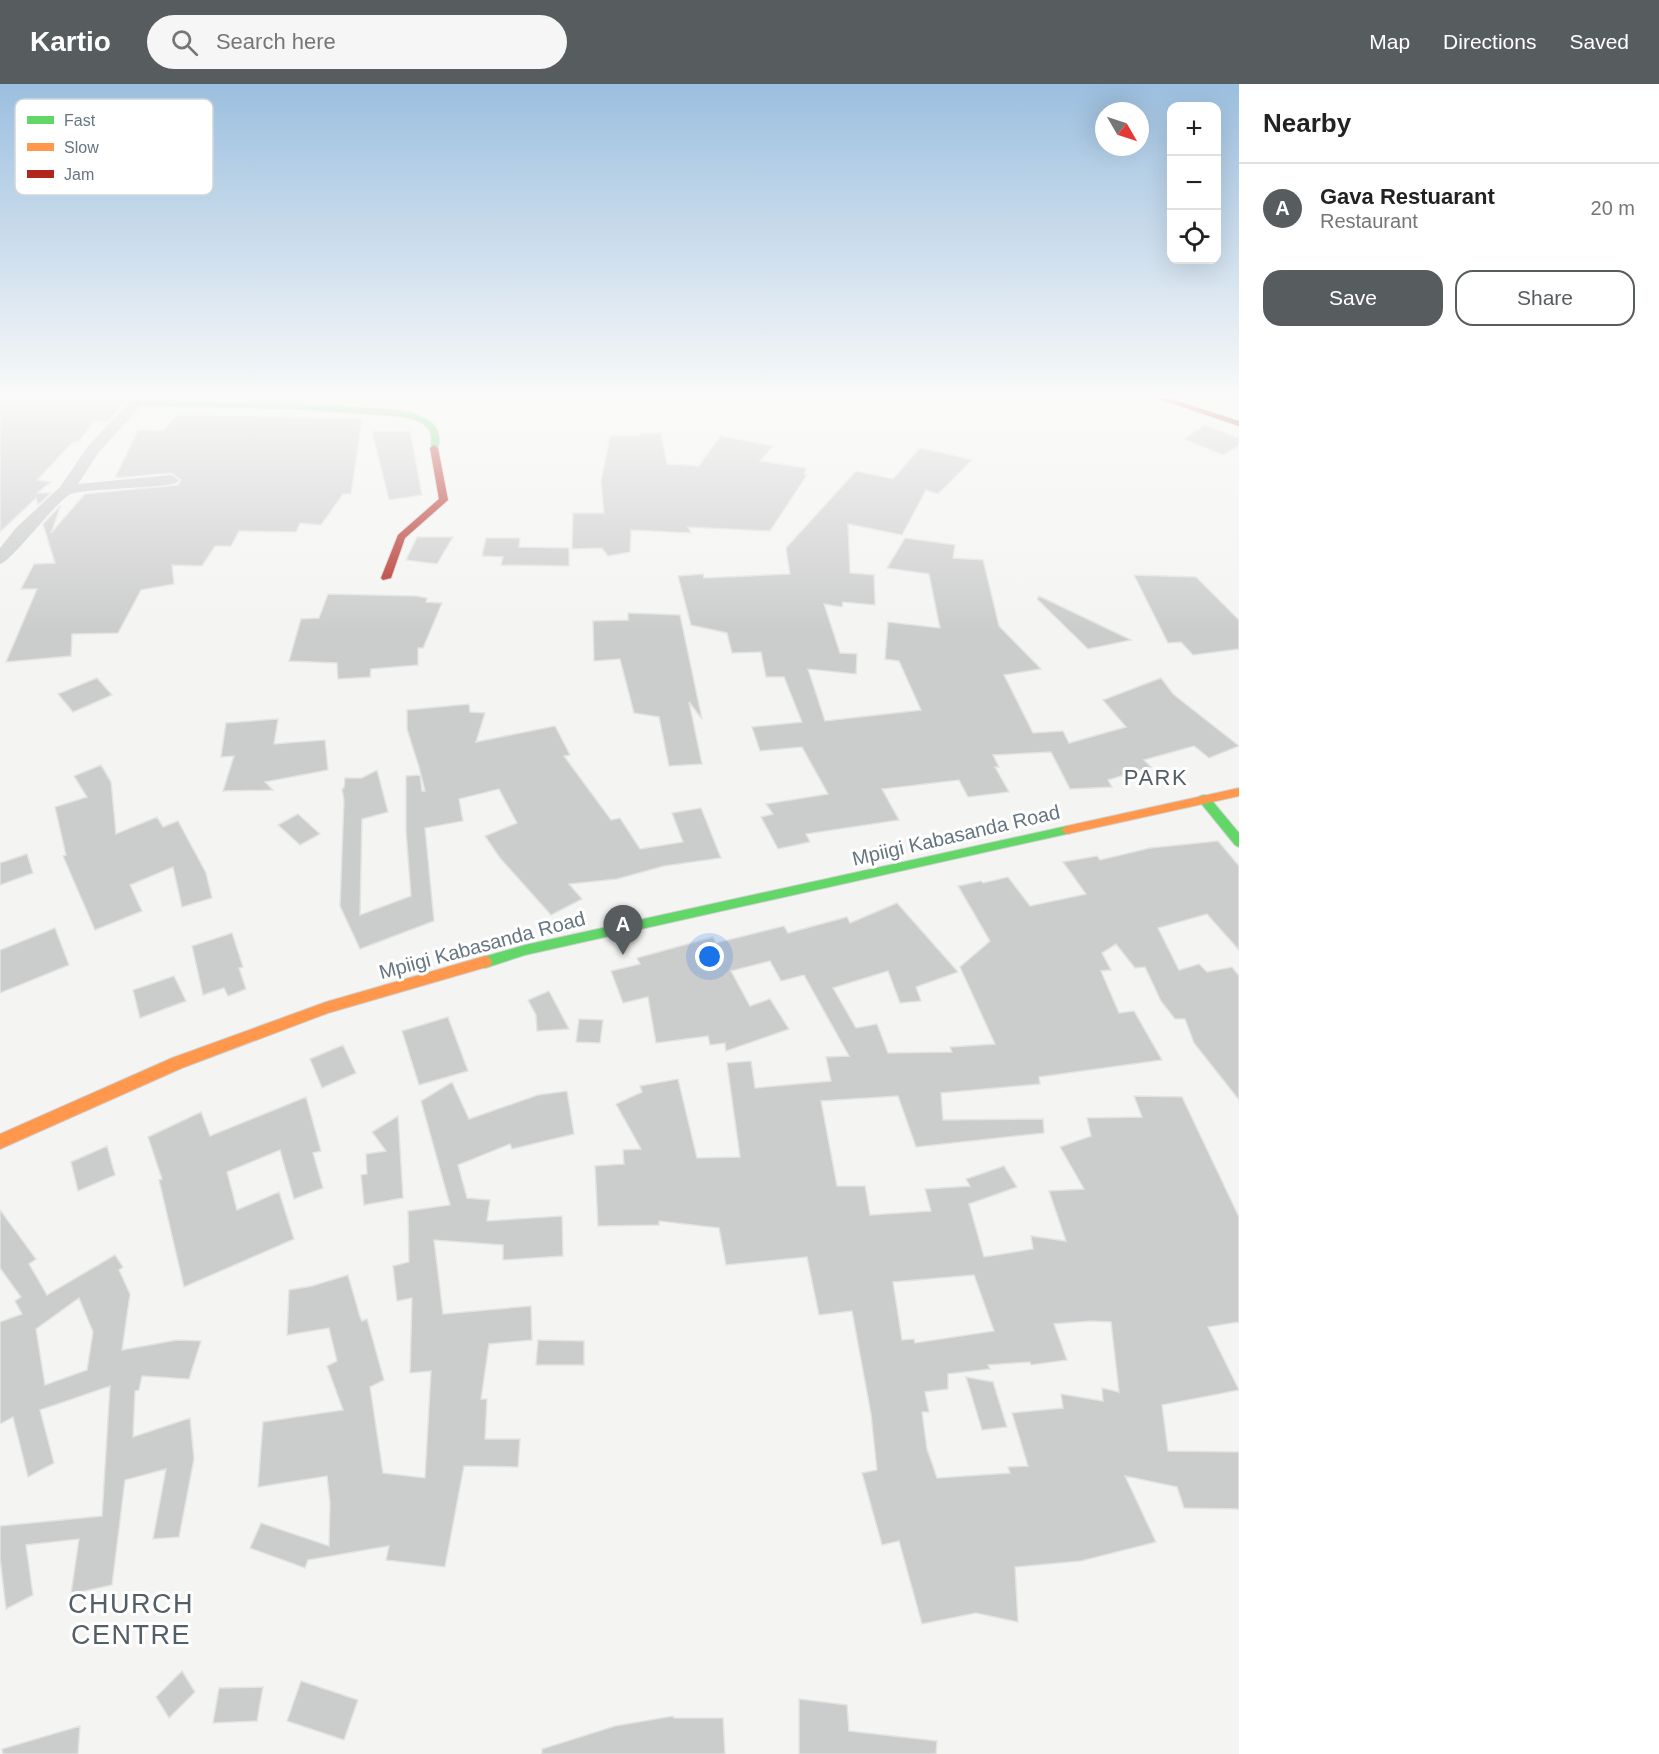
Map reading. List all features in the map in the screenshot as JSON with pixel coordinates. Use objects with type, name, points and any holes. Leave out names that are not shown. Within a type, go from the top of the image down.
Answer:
[{"type":"main road","points":[[386,578],[400,537],[444,500],[439,476]]},
{"type":"main road","name":"Mpiigi Kabasanda Road","points":[[0,1142],[177,1063],[326,1008],[514,953],[1239,792]]},
{"type":"main road","points":[[1204,799],[1239,842]]},
{"type":"street","points":[[0,559],[22,532],[66,490],[75,476]]},
{"type":"street","points":[[66,490],[171,480]]},
{"type":"building","points":[[0,476],[41,476],[37,480],[51,482],[37,493],[51,493],[38,505],[36,498],[0,532]]},
{"type":"building","points":[[116,476],[138,476],[115,478]]},
{"type":"building","points":[[175,476],[354,476],[351,494],[343,494],[321,525],[300,523],[296,532],[239,531],[231,546],[215,546],[202,566],[172,565],[174,584],[141,590],[118,633],[72,634],[71,656],[6,662],[37,589],[21,589],[34,564],[55,563],[43,524],[61,505],[51,533],[85,494],[178,485],[181,480]]},
{"type":"building","points":[[383,476],[418,476],[422,495],[389,500]]},
{"type":"building","points":[[602,476],[806,476],[770,531],[688,527],[691,533],[631,530],[630,552],[608,556],[602,548],[572,549],[573,513],[604,513]]},
{"type":"building","points":[[852,476],[879,476],[893,479],[896,476],[956,476],[938,494],[926,490],[902,535],[848,524],[850,573],[874,575],[875,605],[843,602],[842,607],[824,604],[840,653],[857,654],[856,674],[808,669],[825,721],[921,710],[899,661],[885,659],[888,622],[940,628],[929,574],[887,568],[905,538],[955,545],[953,558],[983,560],[999,626],[1041,669],[1004,675],[1033,733],[1063,731],[1069,743],[1126,727],[1103,700],[1161,678],[1173,694],[1239,746],[1209,758],[1194,746],[1144,760],[1151,767],[1108,780],[1112,787],[1070,789],[1051,752],[993,755],[999,767],[995,767],[1009,792],[968,797],[959,780],[882,789],[899,820],[806,834],[810,842],[778,849],[761,817],[773,814],[766,804],[828,794],[802,747],[760,751],[752,727],[802,722],[784,677],[766,677],[761,652],[732,653],[727,633],[691,625],[678,576],[703,574],[704,578],[790,574],[786,548]]},
{"type":"building","points":[[417,537],[453,537],[437,564],[406,560]]},
{"type":"building","points":[[486,538],[520,538],[519,547],[569,548],[569,566],[501,565],[503,557],[482,556]]},
{"type":"building","points":[[1134,575],[1196,577],[1239,620],[1239,649],[1193,655],[1181,642],[1168,643]]},
{"type":"building","points":[[328,594],[416,596],[427,598],[426,602],[442,603],[423,648],[418,648],[418,665],[371,669],[370,677],[338,679],[337,663],[289,661],[301,619],[319,618]]},
{"type":"building","points":[[1039,596],[1131,640],[1088,649],[1037,599]]},
{"type":"building","points":[[628,613],[680,615],[702,719],[689,702],[702,764],[669,766],[659,717],[634,713],[620,659],[594,661],[593,621],[628,620]]},
{"type":"building","points":[[97,678],[112,695],[73,712],[58,694]]},
{"type":"building","points":[[469,704],[470,712],[485,713],[476,742],[555,726],[570,755],[564,756],[611,820],[620,818],[640,849],[683,842],[672,813],[701,808],[721,858],[664,866],[617,879],[569,884],[582,899],[551,915],[500,858],[485,836],[517,823],[499,789],[459,799],[463,821],[425,828],[434,921],[360,949],[340,906],[344,800],[342,789],[345,778],[362,778],[377,770],[388,812],[362,819],[360,915],[411,896],[406,831],[406,776],[420,775],[422,791],[425,791],[407,729],[407,710]]},
{"type":"building","points":[[278,719],[274,744],[325,740],[328,770],[265,782],[273,790],[223,791],[234,756],[221,757],[226,723]]},
{"type":"building","points":[[101,765],[111,782],[116,834],[157,817],[163,827],[178,821],[206,873],[212,898],[182,907],[173,867],[130,885],[142,911],[95,930],[63,856],[66,855],[55,807],[87,797],[74,776]]},
{"type":"building","points":[[298,814],[320,834],[300,845],[278,825]]},
{"type":"building","points":[[1218,841],[1239,866],[1239,950],[1207,914],[1158,928],[1179,970],[1199,964],[1207,972],[1232,967],[1239,976],[1239,1100],[1194,1043],[1185,1019],[1175,1019],[1161,1001],[1145,967],[1135,968],[1116,944],[1102,953],[1111,970],[1101,971],[1119,1013],[1134,1011],[1162,1060],[1039,1077],[1040,1084],[941,1093],[943,1120],[1043,1119],[1044,1133],[916,1147],[898,1096],[821,1101],[837,1186],[865,1186],[870,1215],[931,1211],[925,1189],[970,1186],[966,1179],[1004,1166],[1017,1187],[969,1204],[984,1257],[1033,1249],[1031,1236],[1066,1241],[1049,1191],[1084,1189],[1060,1147],[1091,1136],[1087,1118],[1142,1117],[1134,1096],[1182,1097],[1239,1217],[1239,1322],[1208,1327],[1239,1390],[1162,1405],[1168,1451],[1239,1452],[1239,1509],[1184,1508],[1177,1487],[1125,1476],[1156,1542],[1081,1561],[1015,1567],[1018,1622],[976,1613],[922,1624],[899,1541],[882,1545],[862,1473],[877,1470],[871,1414],[852,1311],[819,1315],[807,1257],[726,1265],[719,1228],[659,1221],[659,1225],[598,1226],[595,1166],[624,1164],[623,1150],[641,1149],[616,1104],[642,1092],[640,1086],[678,1079],[697,1158],[740,1157],[727,1063],[751,1061],[755,1088],[831,1081],[826,1057],[849,1056],[804,975],[781,981],[770,961],[731,971],[750,1006],[770,999],[789,1029],[726,1051],[725,1043],[710,1045],[708,1036],[656,1043],[648,997],[623,1003],[611,971],[640,964],[637,958],[713,937],[716,943],[784,926],[788,933],[847,917],[850,923],[897,903],[958,972],[916,987],[921,1001],[900,1003],[888,971],[833,988],[856,1028],[877,1024],[888,1053],[952,1052],[950,1047],[995,1044],[960,967],[990,941],[958,886],[1008,877],[1030,906],[1086,894],[1063,862],[1097,856],[1100,860],[1150,848]],"holes":[[[974,1275],[994,1331],[915,1343],[914,1339],[902,1340],[893,1282]],[[1111,1322],[1119,1392],[1102,1388],[1103,1401],[1061,1394],[1063,1408],[1012,1413],[1028,1466],[1008,1467],[1010,1473],[937,1478],[927,1449],[922,1412],[929,1412],[925,1392],[948,1389],[948,1374],[990,1369],[988,1365],[1030,1362],[1031,1365],[1067,1360],[1054,1324]]]},
{"type":"building","points":[[27,854],[33,873],[0,885],[0,863]]},
{"type":"building","points":[[55,928],[69,965],[0,993],[0,950]]},
{"type":"building","points":[[232,933],[243,967],[239,968],[246,989],[228,996],[224,988],[203,995],[192,946]]},
{"type":"building","points":[[174,976],[186,1001],[140,1018],[133,990]]},
{"type":"building","points":[[549,991],[569,1029],[537,1031],[536,1015],[528,1000]]},
{"type":"building","points":[[448,1017],[468,1071],[419,1085],[402,1031]]},
{"type":"building","points":[[579,1019],[603,1020],[600,1043],[576,1042]]},
{"type":"building","points":[[343,1045],[356,1073],[322,1088],[310,1059]]},
{"type":"building","points":[[452,1082],[469,1119],[538,1095],[567,1091],[574,1134],[512,1149],[510,1144],[458,1165],[467,1198],[490,1200],[487,1221],[562,1216],[563,1256],[503,1260],[503,1245],[434,1240],[443,1314],[531,1306],[532,1340],[489,1344],[481,1399],[487,1399],[485,1439],[520,1439],[518,1467],[464,1466],[445,1567],[386,1560],[389,1546],[308,1560],[305,1568],[250,1548],[261,1523],[329,1546],[330,1503],[327,1476],[258,1487],[263,1422],[343,1410],[327,1366],[337,1361],[329,1328],[287,1335],[289,1290],[348,1275],[360,1317],[362,1321],[367,1319],[384,1380],[370,1387],[383,1473],[425,1478],[431,1371],[410,1373],[412,1298],[397,1301],[393,1266],[409,1262],[408,1211],[450,1205],[421,1101]]},
{"type":"building","points":[[306,1097],[321,1151],[313,1153],[323,1188],[294,1199],[280,1150],[227,1172],[237,1210],[279,1192],[294,1239],[184,1287],[159,1180],[162,1179],[148,1137],[201,1112],[210,1136]]},
{"type":"building","points":[[398,1116],[403,1198],[364,1205],[361,1175],[367,1174],[366,1154],[386,1151],[372,1132]]},
{"type":"building","points":[[107,1146],[115,1175],[78,1191],[71,1162]]},
{"type":"building","points":[[0,1210],[36,1259],[29,1264],[47,1295],[115,1255],[123,1267],[119,1270],[130,1294],[122,1350],[177,1340],[201,1341],[189,1379],[142,1376],[139,1390],[135,1391],[133,1437],[190,1418],[194,1459],[179,1537],[153,1539],[166,1469],[125,1480],[112,1585],[71,1594],[79,1539],[26,1545],[33,1595],[6,1609],[0,1558],[0,1526],[102,1516],[110,1386],[40,1410],[54,1463],[28,1477],[13,1417],[0,1424],[0,1322],[22,1314],[15,1301],[21,1297],[0,1268]],"holes":[[[79,1298],[93,1332],[87,1370],[45,1385],[36,1329]]]},
{"type":"building","points":[[538,1340],[584,1341],[584,1365],[536,1365]]},
{"type":"building","points":[[966,1377],[993,1382],[1007,1427],[982,1430]]},
{"type":"building","points":[[182,1671],[195,1692],[169,1718],[156,1697]]},
{"type":"building","points":[[301,1681],[358,1700],[344,1740],[287,1721]]},
{"type":"building","points":[[263,1687],[257,1721],[213,1723],[219,1688]]},
{"type":"building","points":[[799,1699],[847,1705],[849,1731],[937,1741],[936,1754],[799,1754]]},
{"type":"building","points":[[673,1716],[674,1718],[723,1718],[725,1754],[542,1754],[542,1749],[615,1726]]},
{"type":"building","points":[[80,1726],[78,1754],[3,1754],[2,1749]]},
{"type":"traffic: fast","points":[[1204,799],[1239,842]]},
{"type":"traffic: fast","points":[[485,962],[525,950],[1067,830]]},
{"type":"traffic: slow","points":[[1067,830],[1239,792]]},
{"type":"traffic: slow","points":[[0,1142],[177,1063],[326,1008],[485,962]]},
{"type":"traffic: jam","points":[[386,578],[401,537],[444,500],[439,476]]},
{"type":"place","name":"Gava Restuarant","points":[[623,955]]},
{"type":"district","name":"PARK","points":[[1156,777]]},
{"type":"district","name":"CHURCH CENTRE","points":[[131,1620]]}]
